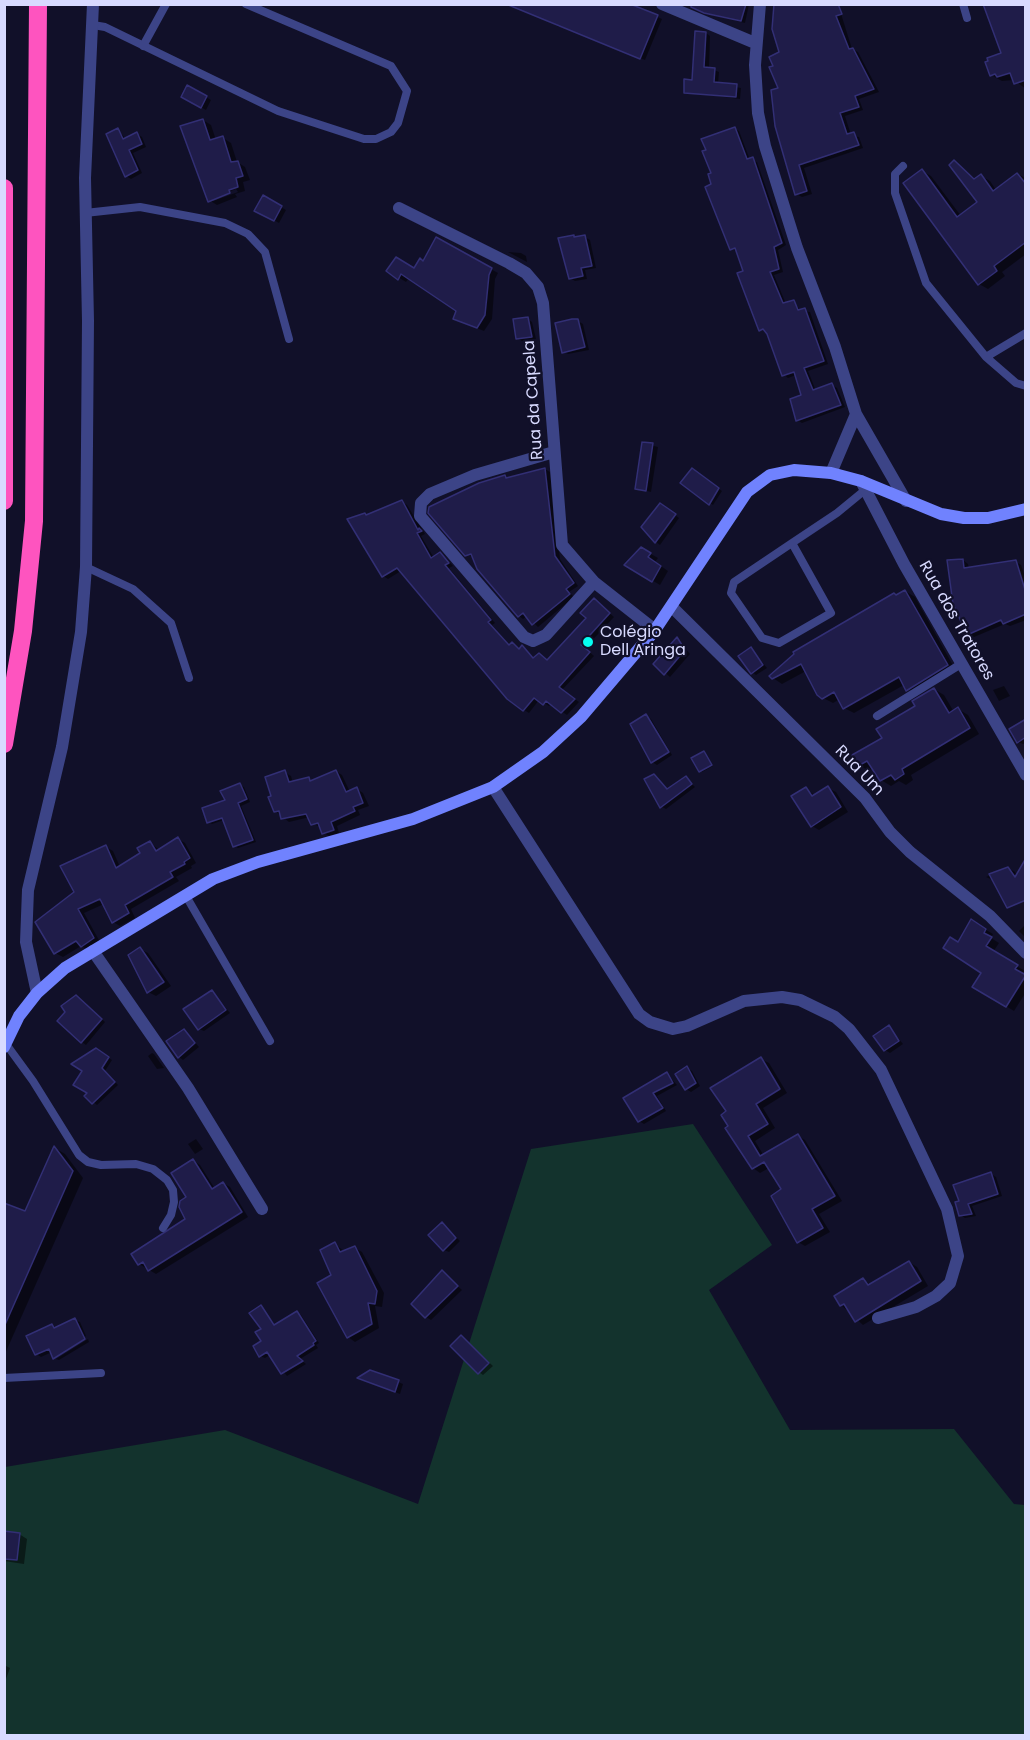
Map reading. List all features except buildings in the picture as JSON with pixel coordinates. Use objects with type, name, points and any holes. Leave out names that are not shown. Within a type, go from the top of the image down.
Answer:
[{"type":"highway","points":[[4,744],[23,631],[34,520],[40,106],[38,4]]},
{"type":"highway","points":[[4,188],[4,501]]},
{"type":"main road","points":[[5,1045],[19,1016],[37,993],[65,968],[213,879],[258,862],[413,819],[493,787],[543,752],[580,717],[656,630],[747,492],[770,475],[794,470],[831,473],[941,514],[964,518],[988,518],[1026,509]]},
{"type":"street","points":[[37,993],[26,942],[28,890],[62,747],[81,632],[86,567],[87,109],[93,4]]},
{"type":"street","points":[[662,4],[685,9],[755,43]]},
{"type":"street","points":[[760,4],[755,43],[758,112],[765,146],[797,248],[835,347],[856,414],[906,501]]},
{"type":"street","name":"Rua da Capela","points":[[399,208],[518,268],[526,273],[538,287],[543,303],[562,545],[594,582],[656,630]]},
{"type":"street","points":[[831,473],[856,414]]},
{"type":"street","points":[[554,452],[475,475],[430,494],[421,503],[420,516],[525,637],[533,641],[546,635],[594,582]]},
{"type":"street","name":"Rua dos Tratores","points":[[863,485],[904,564],[1026,775]]},
{"type":"street","name":"Rua Um","points":[[672,607],[865,798],[890,832],[910,852],[990,916],[1026,953]]},
{"type":"street","points":[[493,787],[639,1014],[650,1022],[673,1029],[687,1026],[744,1001],[782,997],[800,1000],[836,1017],[849,1029],[881,1070],[947,1209],[958,1256],[950,1283],[936,1296],[916,1307],[878,1318]]},
{"type":"street","points":[[93,951],[188,1088],[262,1209]]},
{"type":"lane","points":[[143,46],[166,4]]},
{"type":"lane","points":[[93,25],[105,27],[279,111],[364,139],[376,139],[391,132],[398,123],[407,91],[391,66],[246,4]]},
{"type":"lane","points":[[963,4],[967,18]]},
{"type":"lane","points":[[903,166],[895,174],[895,193],[922,275],[932,294],[986,357],[1017,383],[1026,386]]},
{"type":"lane","points":[[86,213],[140,207],[225,223],[248,234],[265,252],[289,339]]},
{"type":"lane","points":[[986,357],[1026,333]]},
{"type":"lane","points":[[792,543],[831,613],[779,643],[762,638],[731,593],[734,582],[792,543],[837,513],[863,485]]},
{"type":"lane","points":[[86,567],[133,589],[171,623],[189,678]]},
{"type":"lane","points":[[877,716],[961,664]]},
{"type":"lane","points":[[186,896],[270,1041]]},
{"type":"lane","points":[[5,1045],[33,1081],[79,1155],[88,1162],[101,1165],[136,1164],[153,1168],[167,1180],[173,1190],[174,1202],[171,1215],[163,1228]]},
{"type":"lane","points":[[4,1378],[101,1373]]},
{"type":"green space","points":[[693,1124],[772,1245],[709,1290],[790,1430],[954,1429],[1014,1504],[1025,1505],[1025,1735],[5,1736],[5,1467],[225,1430],[418,1504],[531,1149]]},
{"type":"place","name":"Colégio Dell Aringa","points":[[588,642]]}]
